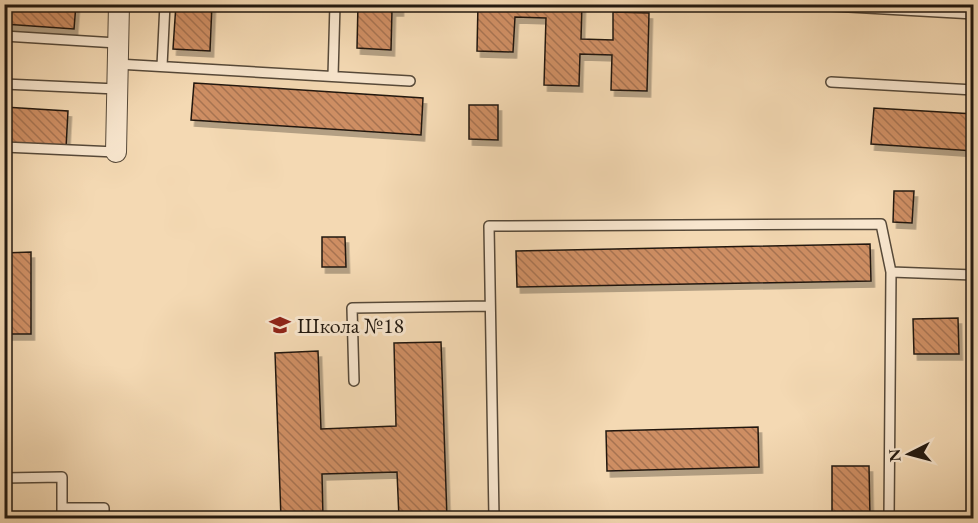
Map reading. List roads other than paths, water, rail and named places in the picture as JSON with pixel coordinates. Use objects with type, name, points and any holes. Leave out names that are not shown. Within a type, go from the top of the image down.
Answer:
[{"type":"street","points":[[116,152],[118,4]]},
{"type":"lane","points":[[162,66],[165,4]]},
{"type":"lane","points":[[333,76],[336,4]]},
{"type":"lane","points":[[795,4],[974,14]]},
{"type":"lane","points":[[4,36],[117,43]]},
{"type":"lane","points":[[117,64],[410,81]]},
{"type":"lane","points":[[831,82],[974,90]]},
{"type":"lane","points":[[4,84],[117,89]]},
{"type":"lane","points":[[4,147],[116,152]]},
{"type":"lane","points":[[494,519],[489,226],[881,224],[891,272],[889,519]]},
{"type":"lane","points":[[891,272],[974,275]]},
{"type":"lane","points":[[354,381],[352,308],[490,306]]},
{"type":"lane","points":[[4,478],[62,477],[63,519]]},
{"type":"lane","points":[[62,508],[104,508],[104,519]]},
{"type":"place","name":"Школа №18","points":[[280,325]]}]
